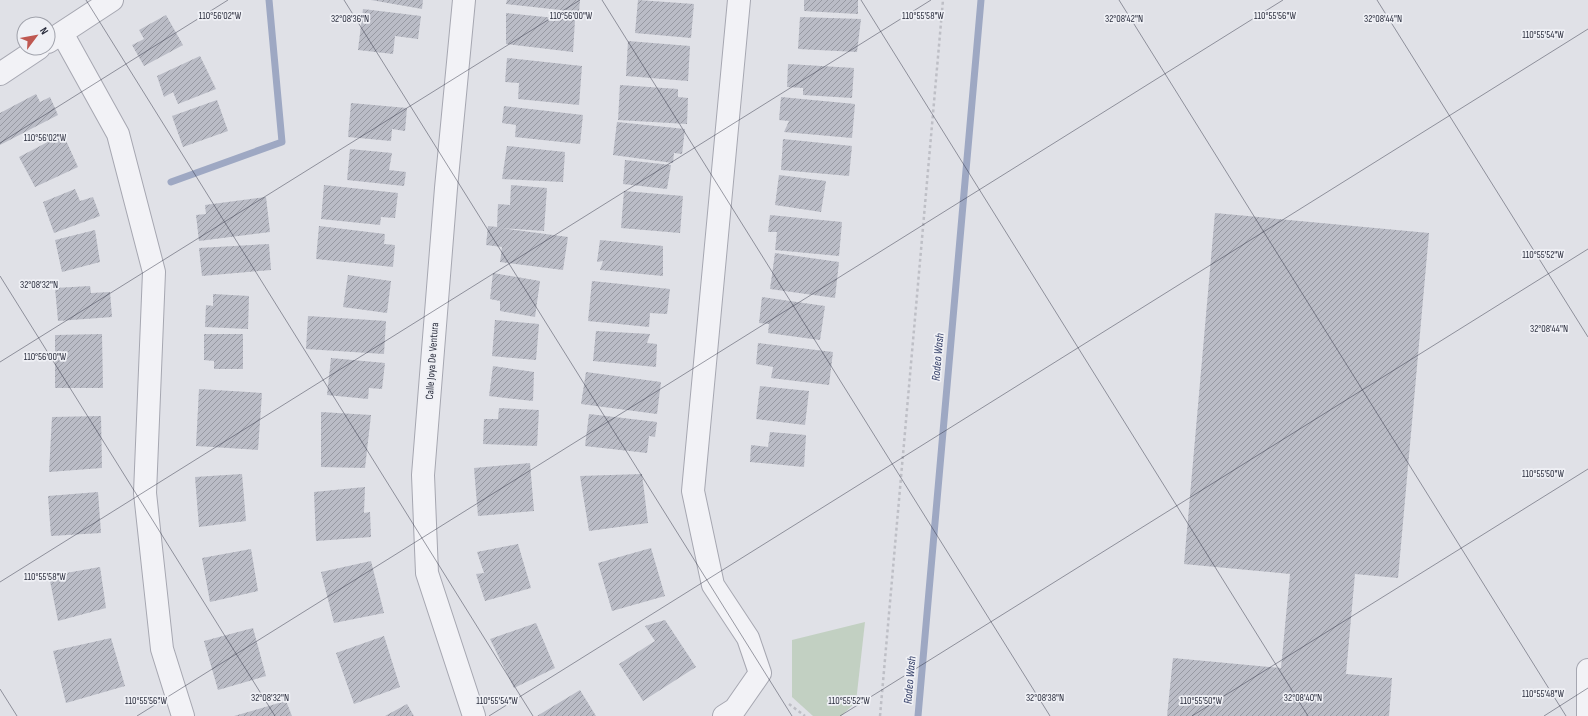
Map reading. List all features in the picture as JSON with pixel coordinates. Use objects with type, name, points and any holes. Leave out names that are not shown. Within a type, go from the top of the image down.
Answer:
[{"type":"street","points":[[56,37],[112,0]]},
{"type":"street","name":"Calle Joya De Ventura","points":[[464,0],[446,188],[423,475],[428,573],[474,716]]},
{"type":"street","points":[[724,716],[735,709],[760,674],[748,638],[713,585],[694,492],[739,0]]},
{"type":"street","points":[[56,40],[118,134],[154,272],[145,493],[162,649],[182,716]]},
{"type":"street","points":[[0,74],[27,56]]},
{"type":"street","points":[[1588,670],[1588,716]]},
{"type":"path","points":[[880,716],[943,0]]},
{"type":"path","points":[[788,704],[805,716]]},
{"type":"green space","points":[[865,622],[856,702],[841,716],[813,716],[792,697],[792,640]]},
{"type":"building","points":[[371,0],[423,0],[422,9]]},
{"type":"building","points":[[507,0],[580,0],[579,12],[506,4]]},
{"type":"building","points":[[638,0],[694,4],[691,38],[635,33]]},
{"type":"building","points":[[804,0],[858,0],[858,14],[804,11]]},
{"type":"building","points":[[363,9],[421,16],[418,39],[395,36],[393,54],[358,50]]},
{"type":"building","points":[[506,13],[575,20],[573,52],[506,44]]},
{"type":"building","points":[[166,15],[183,45],[144,66],[132,45],[144,39],[139,30]]},
{"type":"building","points":[[800,17],[861,19],[857,52],[798,49]]},
{"type":"building","points":[[628,41],[690,46],[688,81],[626,76]]},
{"type":"building","points":[[200,56],[216,89],[178,104],[173,92],[164,97],[157,76]]},
{"type":"building","points":[[507,58],[582,66],[579,105],[518,99],[519,83],[505,82]]},
{"type":"building","points":[[788,64],[854,68],[852,98],[803,95],[803,88],[787,87]]},
{"type":"building","points":[[620,85],[678,89],[678,97],[688,98],[687,124],[618,120]]},
{"type":"building","points":[[36,94],[40,102],[50,97],[58,115],[0,145],[0,113]]},
{"type":"building","points":[[781,97],[855,104],[852,138],[784,132],[789,121],[779,120]]},
{"type":"building","points":[[217,100],[228,131],[183,147],[172,116]]},
{"type":"building","points":[[351,103],[407,108],[405,131],[392,129],[391,141],[348,137]]},
{"type":"building","points":[[504,106],[583,115],[580,144],[515,137],[516,125],[502,123]]},
{"type":"building","points":[[617,122],[685,129],[682,154],[674,153],[673,163],[613,155]]},
{"type":"building","points":[[63,134],[78,167],[35,187],[19,157]]},
{"type":"building","points":[[783,139],[852,146],[849,176],[781,170]]},
{"type":"building","points":[[507,146],[565,152],[563,182],[502,179]]},
{"type":"building","points":[[350,149],[392,153],[389,170],[406,172],[404,186],[347,180]]},
{"type":"building","points":[[625,160],[671,165],[667,189],[623,184]]},
{"type":"building","points":[[779,175],[826,181],[821,212],[775,205]]},
{"type":"building","points":[[324,185],[398,193],[395,218],[381,217],[380,225],[321,219]]},
{"type":"building","points":[[511,185],[547,188],[544,231],[501,228],[568,237],[563,270],[500,262],[502,247],[486,245],[488,226],[497,227],[498,204],[510,205]]},
{"type":"building","points":[[75,189],[80,201],[93,197],[100,216],[54,233],[43,202]]},
{"type":"building","points":[[624,191],[683,196],[680,233],[621,228]]},
{"type":"building","points":[[266,197],[270,232],[199,241],[196,215],[206,214],[205,205]]},
{"type":"building","points":[[1215,213],[1429,233],[1398,578],[1355,574],[1346,674],[1392,678],[1389,716],[1167,716],[1173,658],[1281,668],[1290,574],[1184,564]]},
{"type":"building","points":[[770,215],[842,222],[839,256],[775,250],[777,232],[768,232]]},
{"type":"building","points":[[319,226],[385,234],[384,244],[395,245],[393,267],[316,259]]},
{"type":"building","points":[[95,230],[100,262],[62,272],[55,240]]},
{"type":"building","points":[[600,240],[663,246],[663,276],[600,270],[603,261],[597,262]]},
{"type":"building","points":[[269,244],[271,270],[202,276],[199,248]]},
{"type":"building","points":[[775,253],[839,262],[835,298],[770,289]]},
{"type":"building","points":[[493,273],[540,281],[535,317],[500,311],[500,301],[490,299]]},
{"type":"building","points":[[348,275],[391,281],[387,313],[343,307]]},
{"type":"building","points":[[592,281],[670,289],[667,314],[650,313],[649,327],[588,321]]},
{"type":"building","points":[[90,286],[91,293],[110,292],[112,317],[58,321],[55,288]]},
{"type":"building","points":[[213,294],[249,296],[248,329],[205,327],[206,305],[213,306]]},
{"type":"building","points":[[762,297],[825,306],[820,340],[768,333],[769,324],[759,323]]},
{"type":"building","points":[[308,316],[386,321],[384,354],[306,349]]},
{"type":"building","points":[[495,320],[539,324],[536,360],[492,356]]},
{"type":"building","points":[[596,331],[650,334],[647,343],[657,344],[656,367],[593,361]]},
{"type":"building","points":[[102,334],[103,388],[55,388],[55,335]]},
{"type":"building","points":[[204,334],[243,334],[243,369],[214,369],[214,361],[204,360]]},
{"type":"building","points":[[758,343],[833,352],[829,385],[771,378],[773,367],[756,364]]},
{"type":"building","points":[[331,358],[385,363],[382,389],[369,388],[368,399],[327,395]]},
{"type":"building","points":[[493,366],[534,372],[533,401],[489,396]]},
{"type":"building","points":[[586,372],[661,382],[657,414],[581,404]]},
{"type":"building","points":[[760,386],[809,391],[805,425],[756,419]]},
{"type":"building","points":[[199,389],[262,393],[258,450],[196,446]]},
{"type":"building","points":[[499,408],[539,410],[537,446],[483,444],[484,419],[498,419]]},
{"type":"building","points":[[321,412],[371,415],[365,468],[321,467]]},
{"type":"building","points":[[589,414],[657,422],[655,437],[649,436],[647,453],[585,446]]},
{"type":"building","points":[[101,416],[102,468],[49,472],[52,417]]},
{"type":"building","points":[[770,432],[806,435],[804,467],[750,462],[751,445],[768,447]]},
{"type":"building","points":[[530,463],[534,511],[478,516],[474,468]]},
{"type":"building","points":[[242,474],[246,521],[199,527],[195,477]]},
{"type":"building","points":[[642,474],[648,523],[589,531],[580,476]]},
{"type":"building","points":[[365,487],[364,513],[370,512],[371,537],[316,541],[314,492]]},
{"type":"building","points":[[98,492],[101,533],[51,536],[48,496]]},
{"type":"building","points":[[518,544],[531,588],[485,601],[476,574],[484,573],[477,552]]},
{"type":"building","points":[[651,548],[665,596],[612,611],[598,563]]},
{"type":"building","points":[[251,549],[258,591],[210,602],[202,558]]},
{"type":"building","points":[[371,561],[384,613],[334,623],[321,572]]},
{"type":"building","points":[[100,567],[106,608],[58,621],[49,576]]},
{"type":"building","points":[[665,620],[696,667],[643,701],[619,664],[655,641],[645,626]]},
{"type":"building","points":[[536,623],[555,668],[514,688],[490,639]]},
{"type":"building","points":[[253,628],[266,676],[218,690],[204,641]]},
{"type":"building","points":[[384,636],[400,687],[354,704],[336,653]]},
{"type":"building","points":[[111,638],[125,686],[66,703],[53,651]]},
{"type":"building","points":[[580,690],[596,716],[537,716]]},
{"type":"building","points":[[286,701],[292,716],[234,716]]},
{"type":"building","points":[[407,704],[414,716],[385,716]]},
{"type":"waterway","points":[[171,182],[282,142],[269,0]]},
{"type":"waterway","name":"Rodeo Wash","points":[[918,716],[981,0]]}]
